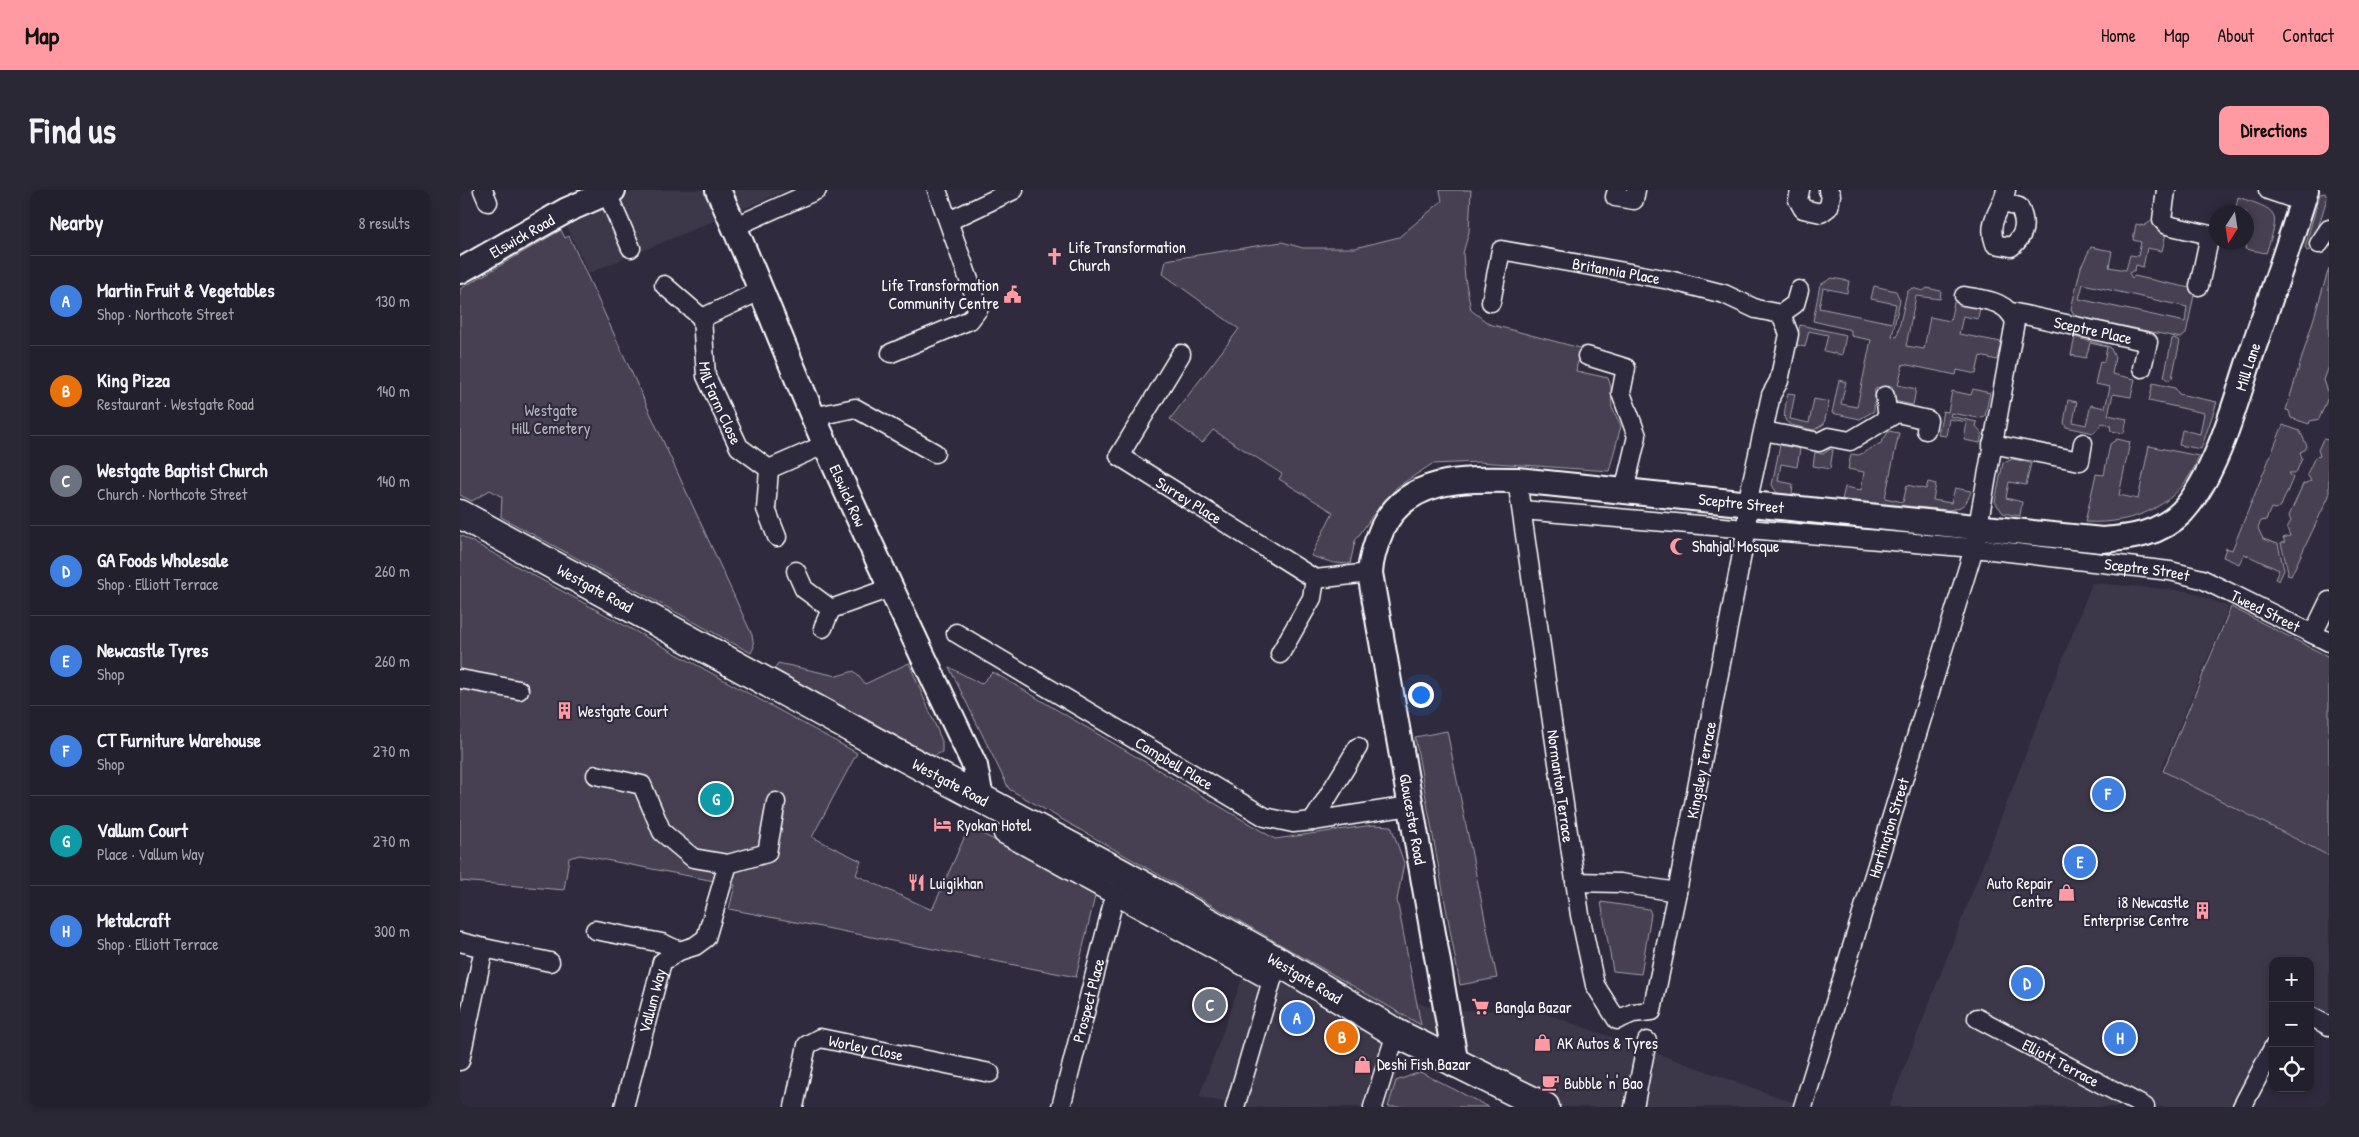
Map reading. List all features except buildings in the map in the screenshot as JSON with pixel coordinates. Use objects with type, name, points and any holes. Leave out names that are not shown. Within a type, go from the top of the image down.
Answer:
[{"type":"main road","name":"Westgate Road","points":[[460,514],[1119,872],[1276,971],[1456,1065],[1544,1107]]},
{"type":"street","name":"Elswick Row","points":[[718,190],[762,290],[813,417],[890,588],[975,766],[981,798]]},
{"type":"street","points":[[734,226],[817,190]]},
{"type":"street","points":[[891,353],[970,320],[979,308],[937,190]]},
{"type":"street","points":[[949,221],[1014,190]]},
{"type":"street","points":[[1617,190],[1615,197],[1634,200],[1636,190]]},
{"type":"street","points":[[1800,190],[1798,200],[1803,209],[1821,213],[1829,207],[1832,195],[1828,190]]},
{"type":"street","points":[[2268,190],[2304,196]]},
{"type":"street","points":[[610,191],[631,248]]},
{"type":"street","name":"Elswick Road","points":[[460,271],[567,210],[610,191]]},
{"type":"street","points":[[2165,193],[2162,220],[2167,225],[2209,235]]},
{"type":"street","name":"Mill Lane","points":[[2162,527],[2181,512],[2197,493],[2206,476],[2232,410],[2304,196]]},
{"type":"street","points":[[2319,244],[2329,229]]},
{"type":"street","name":"Britannia Place","points":[[1491,302],[1501,250],[1669,280],[1724,294],[1756,309],[1781,314]]},
{"type":"street","points":[[2199,286],[2209,250]]},
{"type":"street","points":[[664,285],[702,318],[762,290]]},
{"type":"street","points":[[1747,504],[1771,395],[1779,381],[1789,334],[1781,314],[1795,304],[1799,290]]},
{"type":"street","name":"Sceptre Place","points":[[1964,296],[2002,304],[2011,312],[2148,342],[2142,368]]},
{"type":"street","points":[[1976,538],[2015,322],[2011,312]]},
{"type":"street","name":"Mill Farm Close","points":[[702,318],[706,376],[739,447],[769,469]]},
{"type":"street","name":"Surrey Place","points":[[1181,354],[1119,456],[1315,578]]},
{"type":"street","points":[[1587,356],[1626,368],[1621,393],[1637,436],[1624,490]]},
{"type":"street","points":[[1885,396],[1888,418]]},
{"type":"street","points":[[813,417],[855,408],[935,454]]},
{"type":"street","points":[[1764,431],[1819,442],[1829,437],[1850,441],[1897,413],[1928,420],[1926,430]]},
{"type":"street","points":[[1992,444],[2080,461],[2083,443]]},
{"type":"street","points":[[778,536],[766,509],[769,469],[826,444]]},
{"type":"street","name":"Sceptre Street","points":[[1370,573],[1371,557],[1388,517],[1400,503],[1416,492],[1433,486],[1462,480],[1517,480],[1747,504],[1976,538],[2170,571],[2202,579]]},
{"type":"street","name":"Normanton Terrace","points":[[1517,480],[1575,882],[1596,985],[1617,1020],[1633,1013],[1652,1011]]},
{"type":"street","name":"Kingsley Terrace","points":[[1652,1011],[1677,892],[1747,528],[1747,504]]},
{"type":"street","name":"Sceptre Street","points":[[1522,510],[1747,528],[1976,538],[2102,540],[2134,538],[2162,527]]},
{"type":"street","name":"Hartington Street","points":[[1803,1107],[1976,538]]},
{"type":"street","points":[[796,571],[804,589],[831,609]]},
{"type":"street","points":[[1280,654],[1312,598],[1315,578],[1370,573]]},
{"type":"street","name":"Gloucester Road","points":[[1370,573],[1456,1065]]},
{"type":"street","name":"Tweed Street","points":[[2202,579],[2329,642]]},
{"type":"street","points":[[823,628],[831,609],[890,588]]},
{"type":"street","points":[[2313,634],[2329,601]]},
{"type":"street","name":"Campbell Place","points":[[956,633],[1265,817],[1293,822],[1313,821],[1410,806]]},
{"type":"street","points":[[460,679],[519,690]]},
{"type":"street","points":[[1313,821],[1358,747]]},
{"type":"street","points":[[596,775],[642,785],[662,832],[693,858],[728,864],[768,853],[776,802]]},
{"type":"street","points":[[1003,834],[1115,895],[1276,971],[1235,1107]]},
{"type":"street","name":"Vallum Way","points":[[624,1107],[662,962],[679,951],[695,946],[706,938],[728,864]]},
{"type":"street","points":[[1575,882],[1620,883],[1677,892]]},
{"type":"street","name":"Prospect Place","points":[[1061,1107],[1115,895]]},
{"type":"street","points":[[595,930],[662,943],[679,951]]},
{"type":"street","points":[[460,942],[550,962]]},
{"type":"street","points":[[460,1061],[484,948]]},
{"type":"street","name":"Elliott Terrace","points":[[1977,1018],[2145,1107]]},
{"type":"street","points":[[2314,1018],[2329,1026]]},
{"type":"street","points":[[1373,1107],[1396,1033]]},
{"type":"street","name":"Worley Close","points":[[794,1107],[807,1045],[820,1038],[990,1073]]},
{"type":"street","points":[[1634,1107],[1647,1041]]},
{"type":"street","points":[[2242,1107],[2269,1056]]},
{"type":"shaded area","points":[[635,190],[788,190],[589,273],[566,225]]},
{"type":"shaded area","points":[[2092,583],[2189,591],[2229,607],[2161,770],[2329,857],[2329,1031],[2314,1023],[2314,957],[2269,957],[2269,1045],[2236,1107],[1889,1107]]},
{"type":"shaded area","points":[[1257,938],[1434,1009],[1541,1012],[1806,1107],[1530,1107],[1404,1055],[1395,1080],[1420,1072],[1489,1107],[1388,1107],[1393,1089],[1386,1107],[1248,1107],[1199,1097]]},
{"type":"green space","points":[[1440,190],[1471,190],[1469,232],[1463,253],[1471,310],[1489,324],[1580,348],[1576,371],[1608,378],[1611,387],[1612,408],[1621,426],[1609,471],[1479,462],[1432,464],[1397,487],[1373,515],[1355,541],[1350,564],[1334,563],[1311,556],[1333,512],[1279,479],[1282,474],[1213,430],[1202,443],[1170,419],[1239,329],[1163,274],[1166,260],[1282,242],[1303,248],[1355,248],[1399,237],[1442,201]]},
{"type":"green space","points":[[2325,193],[2327,198],[2312,249],[2307,251],[2305,247],[2320,194]]},
{"type":"green space","points":[[2238,197],[2262,206],[2273,214],[2275,220],[2274,228],[2266,253],[2250,250],[2254,250],[2254,205],[2236,205]]},
{"type":"green space","points":[[2154,219],[2166,233],[2162,251],[2147,248],[2143,267],[2136,265],[2135,270],[2129,273],[2132,278],[2134,276],[2190,288],[2194,295],[2186,334],[2181,338],[2075,316],[2071,309],[2081,267],[2091,247],[2112,251],[2109,267],[2126,270],[2130,255],[2138,256],[2141,242],[2133,240],[2136,224],[2144,226]],"holes":[[[2083,284],[2187,307],[2185,322],[2079,299]]]},
{"type":"green space","name":"Westgate Hill Cemetery","points":[[561,230],[565,238],[569,236],[752,635],[754,647],[751,653],[501,517],[502,497],[490,490],[472,501],[460,495],[460,289]]},
{"type":"green space","points":[[2329,268],[2329,366],[2324,380],[2329,395],[2319,419],[2310,421],[2309,424],[2291,418],[2289,411],[2286,410]]},
{"type":"green space","points":[[1832,278],[1849,281],[1847,293],[1823,288],[1819,308],[1892,323],[1896,304],[1871,299],[1874,286],[1896,291],[1900,300],[1892,336],[1897,337],[1907,292],[1912,288],[1923,291],[1927,288],[1941,291],[1940,299],[1916,296],[1906,346],[1924,349],[1930,317],[1950,321],[1954,302],[1980,307],[1978,319],[1963,316],[1959,334],[2001,342],[1997,360],[1980,356],[1976,374],[1957,370],[1956,375],[1903,364],[1898,385],[1916,389],[1913,405],[1894,401],[1892,386],[1875,388],[1874,411],[1860,419],[1832,413],[1839,380],[1846,382],[1841,404],[1857,407],[1871,340],[1851,336],[1851,330],[1813,321],[1820,285]]},
{"type":"green space","points":[[1800,325],[1846,335],[1842,355],[1824,351],[1828,335],[1809,331],[1805,347],[1796,345]]},
{"type":"green space","points":[[2075,337],[2110,347],[2115,357],[2112,374],[2135,379],[2131,397],[2113,394],[2108,415],[2127,419],[2124,433],[2111,431],[2110,425],[2102,423],[2094,433],[2066,427],[2064,423],[2068,400],[2077,402],[2073,422],[2086,425],[2091,405],[2105,408],[2110,387],[2095,384],[2100,361],[2104,362],[2107,347],[2090,343],[2086,358],[2071,355]]},
{"type":"green space","points":[[2172,339],[2180,341],[2172,378],[2169,381],[2164,377]]},
{"type":"green space","points":[[2153,383],[2175,388],[2179,394],[2217,402],[2201,449],[2179,445],[2182,430],[2200,434],[2204,413],[2149,401]]},
{"type":"green space","points":[[1973,389],[1990,393],[1985,416],[1978,418],[1951,413],[1950,416],[1977,422],[1976,427],[1982,434],[1980,443],[1964,440],[1967,422],[1949,419],[1946,436],[1938,435],[1943,411],[1948,412],[1952,391],[1971,395]]},
{"type":"green space","points":[[1788,393],[1795,394],[1790,419],[1809,423],[1814,399],[1829,402],[1824,424],[1814,430],[1786,422],[1785,412]]},
{"type":"green space","points":[[2283,425],[2300,431],[2307,446],[2305,450],[2300,452],[2302,458],[2296,473],[2289,473],[2293,478],[2281,506],[2275,509],[2271,508],[2266,520],[2261,521],[2258,528],[2263,539],[2278,544],[2284,570],[2279,581],[2275,579],[2279,570],[2244,554],[2239,564],[2223,557],[2226,548],[2232,550]]},
{"type":"green space","points":[[1889,431],[1899,433],[1885,498],[1903,502],[1907,485],[1926,489],[1928,482],[1936,484],[1933,500],[1951,503],[1955,488],[1971,491],[1966,502],[1960,507],[1948,510],[1842,500],[1845,487],[1861,490],[1864,472],[1848,469],[1851,454],[1859,455],[1881,443]]},
{"type":"green space","points":[[2117,439],[2130,442],[2119,495],[2138,499],[2149,446],[2199,456],[2191,473],[2181,487],[2154,508],[2121,520],[2085,522],[2096,474],[2104,475],[2110,444]]},
{"type":"green space","points":[[2323,439],[2329,440],[2329,496],[2291,576],[2287,575],[2288,571],[2281,543],[2285,542],[2283,538],[2290,536],[2287,528],[2291,521],[2289,516],[2303,484],[2311,481],[2307,474],[2315,457],[2320,456],[2318,450]]},
{"type":"green space","points":[[1780,445],[1800,449],[1797,467],[1781,464],[1778,481],[1793,484],[1792,495],[1777,493],[1772,485]]},
{"type":"green space","points":[[1830,449],[1833,450],[1830,469],[1813,466],[1815,452],[1823,454]]},
{"type":"green space","points":[[2013,459],[2031,463],[2026,485],[2009,482],[2006,498],[2022,502],[2020,516],[2003,513],[1995,502],[2003,463]]},
{"type":"green space","points":[[460,535],[857,753],[812,837],[861,861],[856,875],[932,910],[969,827],[1096,892],[1076,977],[729,909],[735,885],[580,855],[569,858],[564,890],[460,881]]},
{"type":"green space","points":[[2231,607],[2329,657],[2329,856],[2163,771]]},
{"type":"green space","points":[[778,663],[837,676],[854,671],[865,684],[909,663],[942,741],[942,752],[934,756],[774,669]]},
{"type":"green space","points":[[949,667],[981,684],[993,672],[1275,839],[1373,825],[1391,826],[1404,863],[1397,900],[1421,1025],[1009,789]]},
{"type":"green space","points":[[1447,731],[1497,978],[1460,985],[1415,737]]},
{"type":"green space","points":[[1601,902],[1649,909],[1651,914],[1641,974],[1613,971]]},
{"type":"green space","points":[[1420,1072],[1489,1107],[1388,1107],[1396,1081]]},
{"type":"place","name":"Life Transformation Church","points":[[1055,256]]},
{"type":"place","name":"Life Transformation Community Centre","points":[[1013,294]]},
{"type":"place","name":"Shahjal Mosque","points":[[1678,546]]},
{"type":"place","name":"Westgate Court","points":[[564,711]]},
{"type":"place","name":"CT Furniture Warehouse","points":[[2108,794]]},
{"type":"place","name":"Vallum Court","points":[[716,799]]},
{"type":"place","name":"Ryokan Hotel","points":[[943,825]]},
{"type":"place","name":"Newcastle Tyres","points":[[2080,862]]},
{"type":"place","name":"Luigikhan","points":[[916,883]]},
{"type":"place","name":"Auto Repair Centre","points":[[2067,892]]},
{"type":"place","name":"i8 Newcastle Enterprise Centre","points":[[2203,911]]},
{"type":"place","name":"GA Foods Wholesale","points":[[2027,983]]},
{"type":"place","name":"Westgate Baptist Church","points":[[1210,1005]]},
{"type":"place","name":"Bangla Bazar","points":[[1481,1007]]},
{"type":"place","name":"Martin Fruit & Vegetables","points":[[1297,1018]]},
{"type":"place","name":"King Pizza","points":[[1342,1037]]},
{"type":"place","name":"Metalcraft","points":[[2120,1038]]},
{"type":"place","name":"AK Autos & Tyres","points":[[1543,1043]]},
{"type":"place","name":"Deshi Fish Bazar","points":[[1363,1064]]},
{"type":"place","name":"Bubble 'n' Bao","points":[[1550,1083]]}]
